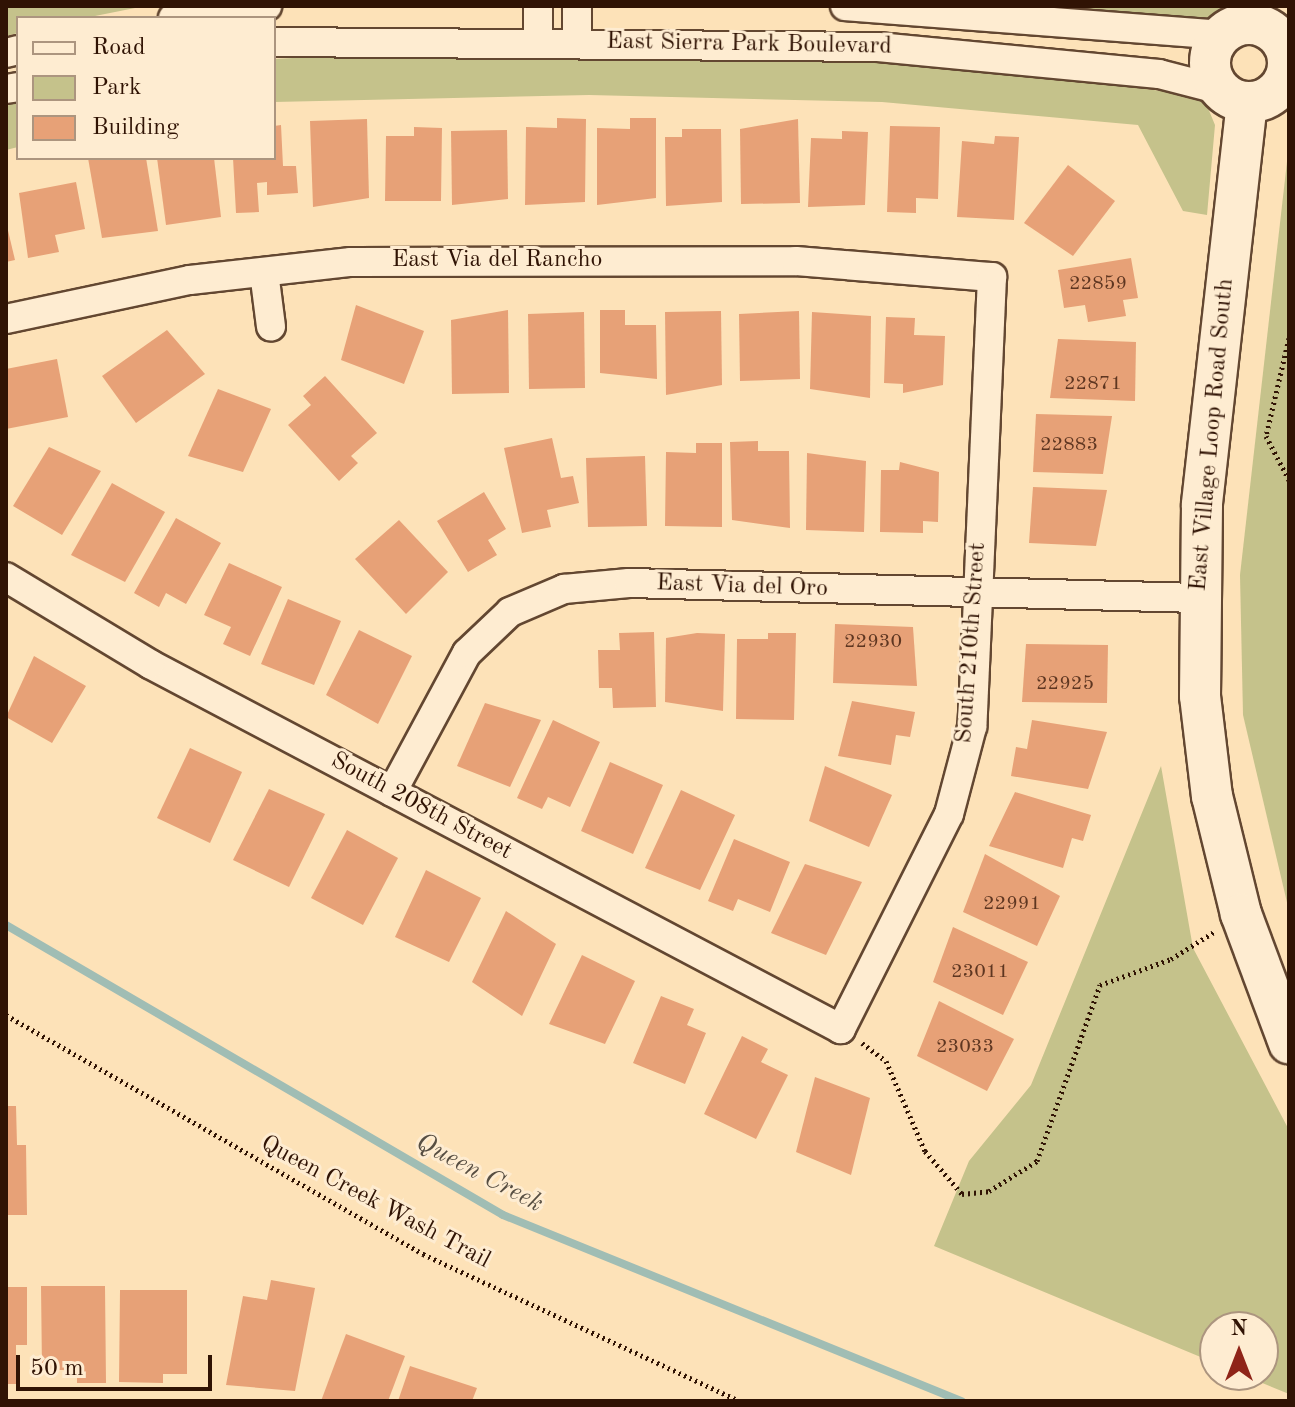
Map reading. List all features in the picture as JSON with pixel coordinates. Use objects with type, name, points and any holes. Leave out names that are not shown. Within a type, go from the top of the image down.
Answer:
[{"type":"street","points":[[189,16],[267,6]]},
{"type":"street","points":[[538,6],[538,41]]},
{"type":"street","points":[[577,6],[577,41]]},
{"type":"street","name":"East Sierra Park Boulevard","points":[[845,6],[1242,22]]},
{"type":"street","points":[[1242,22],[1273,33],[1288,65],[1271,96],[1234,96],[1211,57],[1242,22]]},
{"type":"street","name":"East Sierra Park Boulevard","points":[[276,42],[577,41],[878,47],[1159,74],[1234,96]]},
{"type":"street","name":"East Village Loop Road South","points":[[1234,96],[1197,598],[1212,796],[1241,914],[1289,1043]]},
{"type":"street","name":"East Via del Rancho","points":[[6,319],[264,272],[351,262],[796,261],[992,277]]},
{"type":"street","points":[[264,272],[271,327]]},
{"type":"street","name":"South 210th Street","points":[[841,1029],[949,814],[972,727],[992,277]]},
{"type":"street","name":"South 208th Street","points":[[6,577],[150,664],[841,1029]]},
{"type":"street","name":"East Via del Oro","points":[[392,792],[467,653],[510,612],[564,589],[629,583],[977,595],[1197,598]]},
{"type":"path","points":[[1289,338],[1266,436],[1289,480]]},
{"type":"path","points":[[841,1029],[886,1061],[925,1151],[962,1194],[989,1191],[1037,1161],[1100,985],[1171,959],[1241,914]]},
{"type":"path","name":"Queen Creek Wash Trail","points":[[6,1015],[423,1254],[739,1401]]},
{"type":"green space","points":[[6,6],[145,6],[95,16],[16,16],[16,34],[6,36]]},
{"type":"green space","points":[[1033,6],[1227,6],[1201,25]]},
{"type":"green space","points":[[368,54],[908,60],[1203,96],[1215,125],[1207,215],[1183,211],[1138,125],[882,102],[589,95],[276,102],[276,59]]},
{"type":"green space","points":[[16,103],[16,148],[6,150],[6,106]]},
{"type":"green space","points":[[1289,144],[1289,911],[1243,715],[1240,575]]},
{"type":"green space","points":[[1161,766],[1193,948],[1289,1130],[1289,1394],[1279,1390],[1279,1311],[1199,1311],[1199,1356],[934,1246],[969,1161],[1031,1085]]},
{"type":"building","points":[[557,118],[586,119],[585,202],[525,205],[526,127],[557,128]]},
{"type":"building","points":[[630,118],[656,118],[656,198],[597,205],[597,128],[630,129]]},
{"type":"building","points":[[367,119],[369,198],[313,207],[310,121]]},
{"type":"building","points":[[798,119],[800,203],[741,204],[740,129]]},
{"type":"building","points":[[281,125],[283,166],[296,166],[298,193],[267,195],[267,182],[257,183],[259,212],[236,213],[233,160],[276,160],[276,126]]},
{"type":"building","points":[[890,126],[940,127],[938,199],[916,198],[916,213],[887,212]]},
{"type":"building","points":[[414,127],[442,128],[441,201],[385,201],[386,136],[414,136]]},
{"type":"building","points":[[682,129],[721,129],[722,202],[666,206],[665,137],[682,137]]},
{"type":"building","points":[[507,130],[508,199],[452,205],[451,131]]},
{"type":"building","points":[[842,131],[868,132],[865,205],[808,207],[811,138],[842,139]]},
{"type":"building","points":[[995,136],[1019,137],[1014,220],[957,217],[962,141],[994,144]]},
{"type":"building","points":[[88,160],[146,160],[158,231],[102,238]]},
{"type":"building","points":[[157,160],[214,160],[221,217],[166,225]]},
{"type":"building","points":[[1068,165],[1115,201],[1073,256],[1024,223]]},
{"type":"building","points":[[76,182],[85,229],[55,235],[59,252],[28,258],[19,193]]},
{"type":"building","points":[[6,222],[15,260],[6,262]]},
{"type":"building","points":[[1131,258],[1138,298],[1123,300],[1126,316],[1088,322],[1085,305],[1064,308],[1058,270]]},
{"type":"building","points":[[356,305],[424,331],[404,384],[341,360]]},
{"type":"building","points":[[508,310],[509,393],[452,394],[451,320]]},
{"type":"building","points":[[600,310],[625,310],[625,325],[656,325],[657,379],[600,373]]},
{"type":"building","points":[[721,311],[722,385],[666,395],[665,312]]},
{"type":"building","points":[[799,311],[800,379],[740,381],[739,314]]},
{"type":"building","points":[[584,312],[585,388],[529,389],[528,314]]},
{"type":"building","points":[[812,312],[871,316],[870,398],[810,389]]},
{"type":"building","points":[[886,317],[915,318],[914,335],[945,336],[943,385],[903,393],[903,384],[884,383]]},
{"type":"building","points":[[167,330],[205,374],[136,423],[102,376]]},
{"type":"building","points":[[1058,339],[1136,342],[1135,401],[1050,398]]},
{"type":"building","points":[[57,359],[68,417],[6,429],[6,369]]},
{"type":"building","points":[[325,376],[377,433],[351,456],[358,463],[339,481],[288,425],[311,405],[303,396]]},
{"type":"building","points":[[218,389],[271,409],[243,472],[188,456]]},
{"type":"building","points":[[1036,414],[1112,416],[1103,474],[1033,472]]},
{"type":"building","points":[[552,438],[561,478],[573,476],[579,503],[547,510],[551,527],[522,533],[504,448]]},
{"type":"building","points":[[758,441],[758,451],[789,451],[790,528],[732,520],[730,442]]},
{"type":"building","points":[[696,443],[722,443],[722,527],[665,526],[666,452],[696,453]]},
{"type":"building","points":[[49,447],[101,471],[62,535],[13,506]]},
{"type":"building","points":[[807,453],[866,461],[864,532],[806,530]]},
{"type":"building","points":[[645,456],[647,526],[588,527],[586,458]]},
{"type":"building","points":[[900,462],[939,472],[938,522],[923,521],[923,533],[880,532],[881,470],[899,470]]},
{"type":"building","points":[[112,483],[165,512],[125,582],[71,555]]},
{"type":"building","points":[[1033,487],[1107,490],[1096,546],[1029,543]]},
{"type":"building","points":[[484,492],[506,529],[488,540],[497,555],[468,572],[437,521]]},
{"type":"building","points":[[176,518],[221,543],[186,604],[166,593],[159,607],[134,593]]},
{"type":"building","points":[[399,520],[448,572],[406,614],[355,559]]},
{"type":"building","points":[[229,563],[282,587],[250,656],[223,644],[231,627],[204,615]]},
{"type":"building","points":[[288,599],[341,621],[314,685],[261,664]]},
{"type":"building","points":[[835,624],[913,627],[917,686],[833,683]]},
{"type":"building","points":[[359,630],[412,656],[378,724],[326,695]]},
{"type":"building","points":[[654,632],[656,707],[613,708],[612,688],[599,688],[598,650],[620,650],[619,633]]},
{"type":"building","points":[[697,633],[725,634],[723,711],[665,702],[666,638]]},
{"type":"building","points":[[768,633],[796,633],[794,720],[736,719],[737,639],[768,639]]},
{"type":"building","points":[[1026,644],[1108,645],[1107,703],[1022,702]]},
{"type":"building","points":[[34,656],[86,686],[52,743],[6,717]]},
{"type":"building","points":[[852,701],[915,712],[910,737],[896,735],[891,765],[838,756]]},
{"type":"building","points":[[485,703],[541,720],[510,787],[457,766]]},
{"type":"building","points":[[553,720],[600,742],[570,807],[548,797],[542,809],[517,798]]},
{"type":"building","points":[[1032,720],[1107,732],[1088,789],[1011,776],[1016,747],[1027,749]]},
{"type":"building","points":[[190,748],[242,772],[210,843],[157,818]]},
{"type":"building","points":[[610,762],[663,785],[633,854],[581,831]]},
{"type":"building","points":[[825,766],[892,795],[869,847],[809,821]]},
{"type":"building","points":[[269,789],[325,814],[289,887],[233,860]]},
{"type":"building","points":[[681,790],[735,815],[700,890],[645,868]]},
{"type":"building","points":[[1015,792],[1091,815],[1083,841],[1072,838],[1063,868],[989,846]]},
{"type":"building","points":[[347,830],[398,858],[363,925],[311,898]]},
{"type":"building","points":[[734,839],[790,862],[770,912],[738,899],[733,911],[708,901]]},
{"type":"building","points":[[985,854],[1060,896],[1037,946],[963,912]]},
{"type":"building","points":[[805,864],[862,882],[826,955],[771,933]]},
{"type":"building","points":[[426,870],[481,898],[449,962],[395,937]]},
{"type":"building","points":[[506,911],[556,944],[522,1016],[472,982]]},
{"type":"building","points":[[953,927],[1028,962],[1003,1015],[933,982]]},
{"type":"building","points":[[582,955],[635,981],[605,1044],[549,1024]]},
{"type":"building","points":[[661,996],[694,1009],[687,1025],[706,1033],[685,1084],[633,1063]]},
{"type":"building","points":[[939,1001],[1014,1039],[987,1091],[917,1056]]},
{"type":"building","points":[[742,1036],[768,1049],[761,1062],[788,1075],[756,1139],[704,1114]]},
{"type":"building","points":[[815,1077],[870,1098],[851,1175],[796,1152]]},
{"type":"building","points":[[6,1106],[16,1106],[17,1145],[26,1145],[27,1215],[6,1215]]},
{"type":"building","points":[[271,1280],[315,1288],[295,1391],[226,1385],[243,1296],[267,1300]]},
{"type":"building","points":[[41,1286],[105,1286],[106,1383],[77,1383],[77,1370],[42,1370]]},
{"type":"building","points":[[6,1287],[27,1287],[27,1345],[16,1345],[16,1384],[6,1384]]},
{"type":"building","points":[[120,1290],[187,1290],[187,1374],[163,1374],[163,1383],[119,1382]]},
{"type":"building","points":[[346,1334],[405,1356],[388,1401],[321,1401]]},
{"type":"building","points":[[410,1366],[477,1388],[472,1401],[398,1401]]},
{"type":"waterway","name":"Queen Creek","points":[[6,925],[503,1215],[962,1401]]}]
